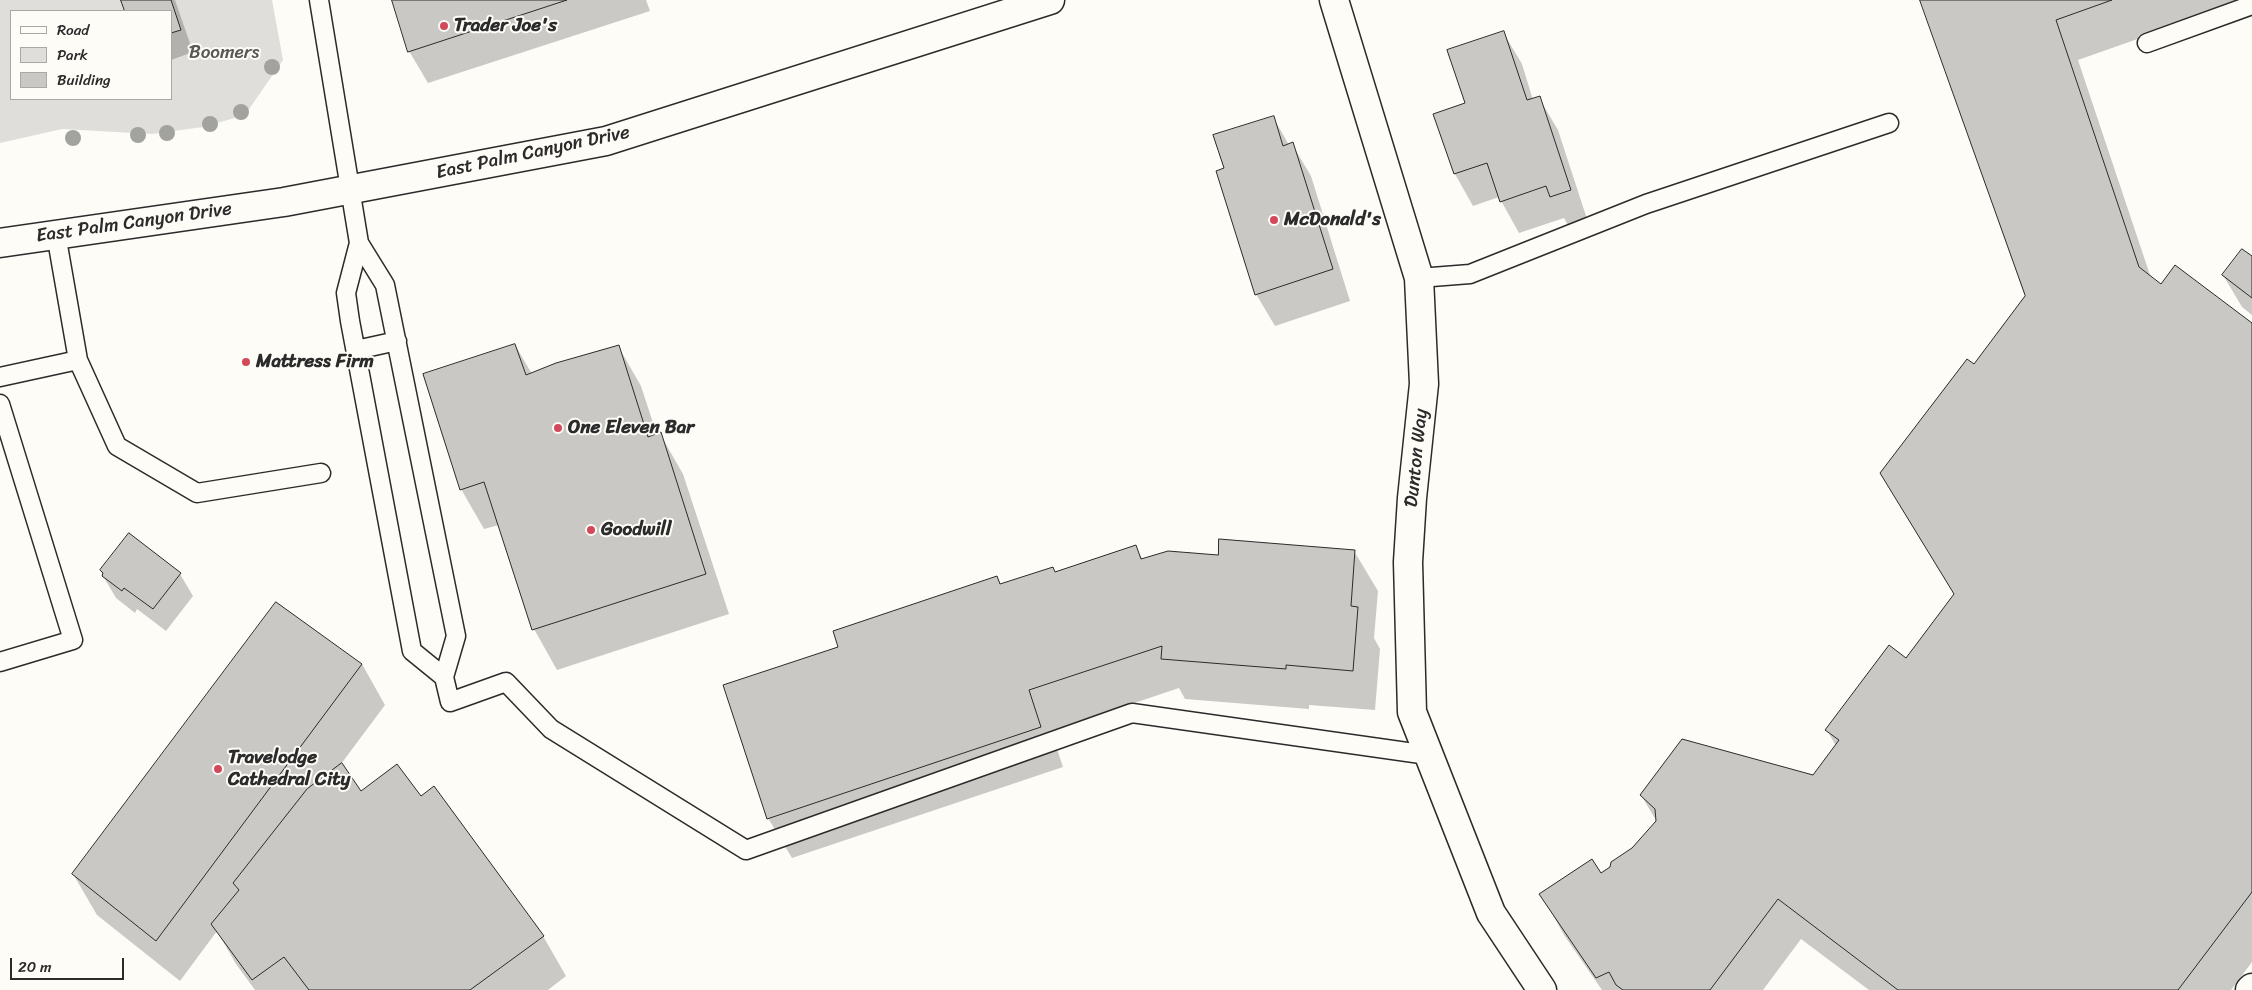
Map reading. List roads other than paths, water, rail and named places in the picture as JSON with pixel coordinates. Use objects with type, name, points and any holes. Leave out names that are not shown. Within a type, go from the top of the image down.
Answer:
[{"type":"main road","name":"East Palm Canyon Drive","points":[[0,243],[284,202],[606,141],[1050,0]]},
{"type":"main road","name":"Dunton Way","points":[[1334,0],[1419,278],[1424,384],[1412,498],[1408,562],[1412,712],[1491,913],[1542,990]]},
{"type":"lane","points":[[319,0],[352,190],[359,243],[346,293],[356,350],[412,651],[444,677]]},
{"type":"lane","points":[[2147,43],[2252,5]]},
{"type":"lane","points":[[1419,278],[1470,274],[1646,204],[1889,123]]},
{"type":"lane","points":[[56,234],[78,360],[117,446],[197,493],[321,473]]},
{"type":"lane","points":[[359,243],[385,285],[456,636],[444,677],[450,702],[506,682],[551,729],[746,850],[1132,713],[1428,755]]},
{"type":"lane","points":[[356,350],[397,341]]},
{"type":"lane","points":[[0,377],[78,360]]},
{"type":"lane","points":[[0,404],[73,640],[0,662]]},
{"type":"place","name":"Trader Joe's","points":[[444,26]]},
{"type":"place","name":"McDonald's","points":[[1274,220]]},
{"type":"place","name":"Mattress Firm","points":[[246,362]]},
{"type":"place","name":"One Eleven Bar","points":[[558,428]]},
{"type":"place","name":"Goodwill","points":[[591,530]]},
{"type":"place","name":"Travelodge Cathedral City","points":[[218,769]]},
{"type":"park label","name":"Boomers","points":[[224,53]]}]
